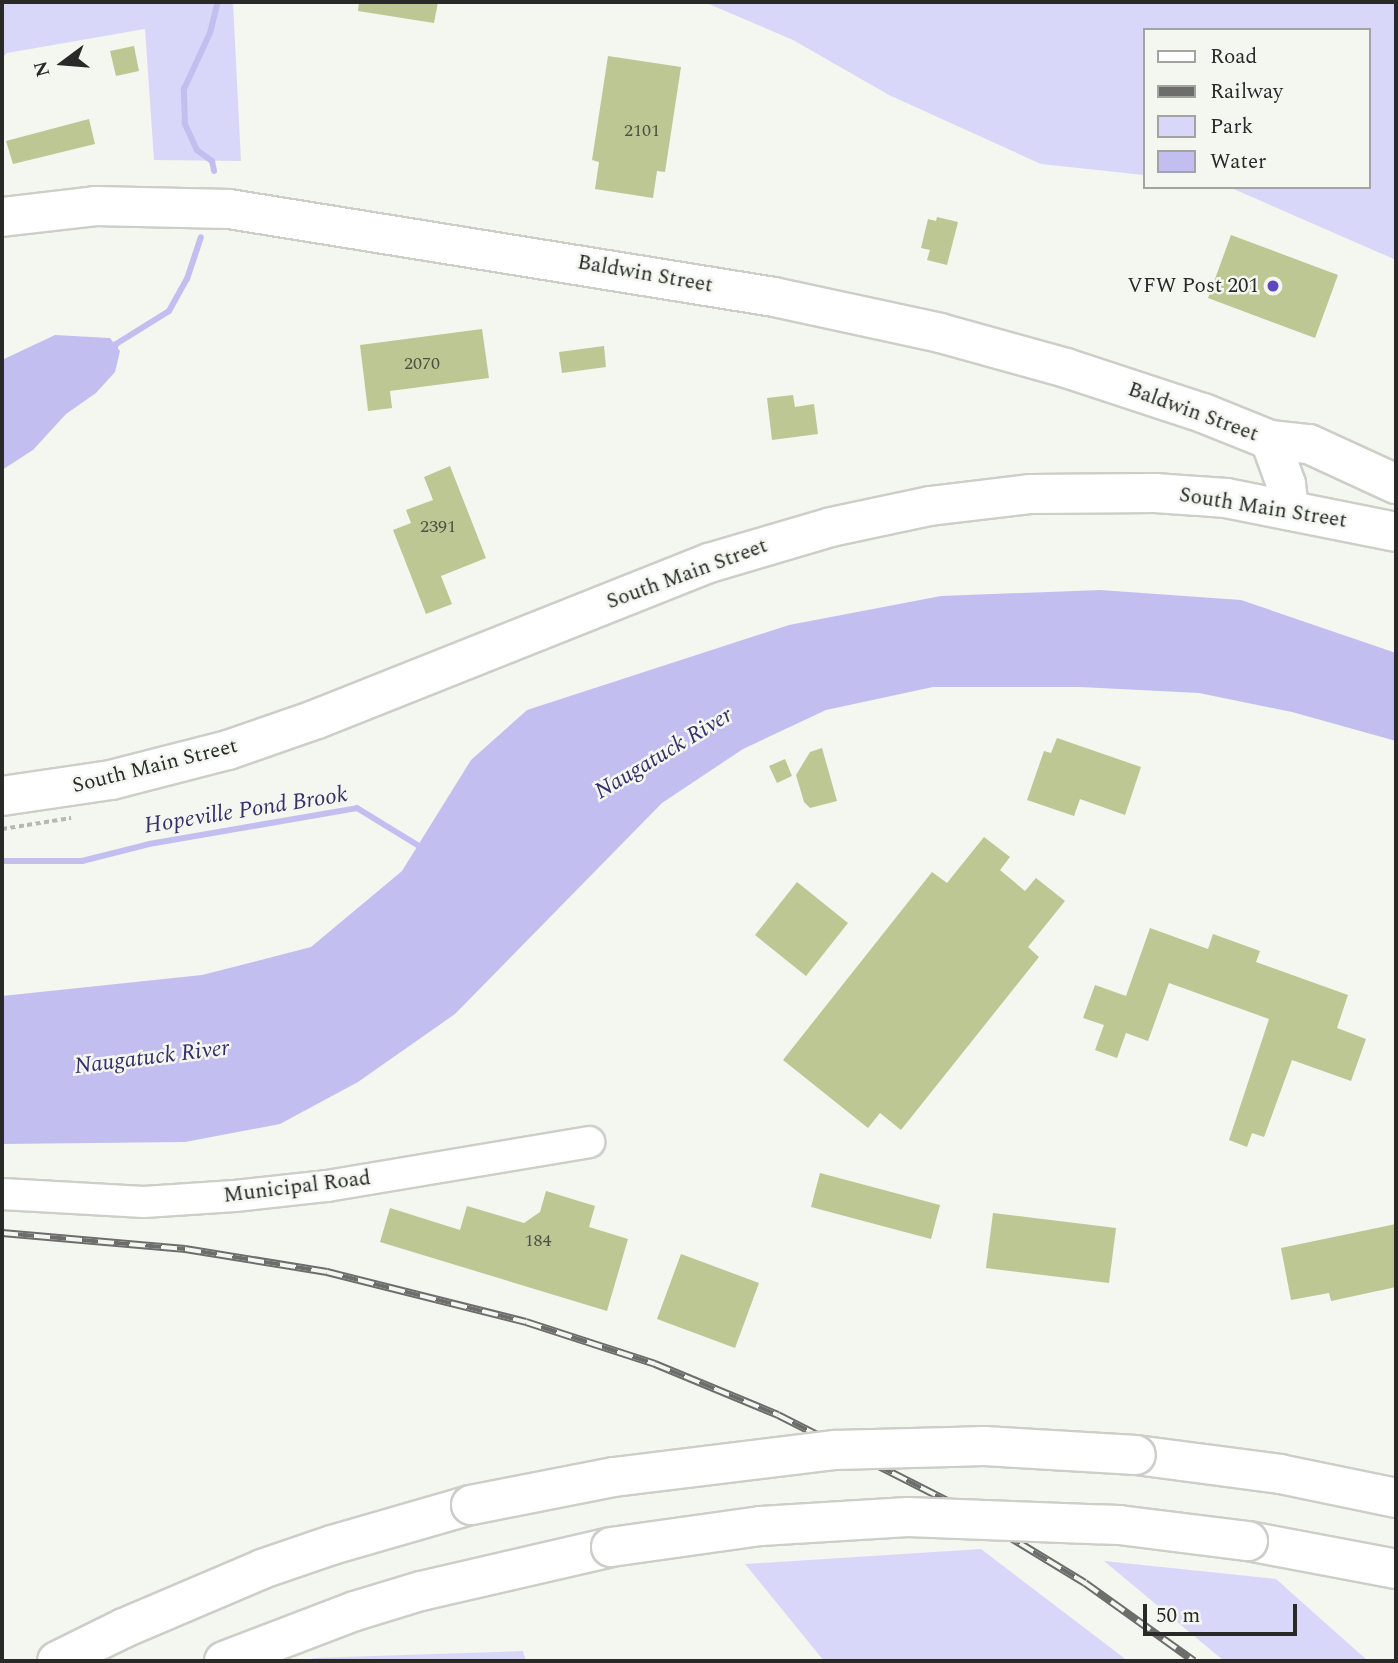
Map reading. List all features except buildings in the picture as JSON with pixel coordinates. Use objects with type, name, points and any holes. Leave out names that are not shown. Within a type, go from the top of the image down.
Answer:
[{"type":"main road","name":"Baldwin Street","points":[[2,217],[95,206],[229,209],[659,276],[831,308],[988,346],[1203,413],[1270,440],[1302,442],[1396,484]]},
{"type":"main road","name":"Baldwin Street","points":[[1270,440],[1286,484],[1289,510]]},
{"type":"main road","name":"South Main Street","points":[[2,796],[111,780],[228,750],[317,719],[662,580],[742,552],[863,520],[955,502],[1055,492],[1196,495],[1289,510],[1396,532]]},
{"type":"main road","points":[[57,1661],[135,1623],[262,1569],[345,1541],[471,1505],[614,1477],[835,1450],[984,1447],[1136,1455],[1280,1474],[1396,1498]]},
{"type":"main road","points":[[224,1661],[355,1611],[421,1591],[611,1547],[761,1526],[908,1517],[1119,1525],[1248,1541],[1396,1569]]},
{"type":"street","name":"Municipal Road","points":[[2,1194],[144,1202],[235,1196],[327,1186],[589,1142]]},
{"type":"path","points":[[2,829],[82,816]]},
{"type":"green space","points":[[2,2],[233,2],[241,161],[154,160],[145,29],[7,53],[2,58]]},
{"type":"green space","points":[[704,2],[1396,2],[1396,260],[1234,189],[1370,189],[1370,28],[1142,28],[1142,175],[1041,164],[889,95],[793,40]]},
{"type":"green space","points":[[981,1549],[1128,1661],[824,1661],[745,1564]]},
{"type":"green space","points":[[1104,1561],[1276,1579],[1368,1661],[1224,1661]]},
{"type":"green space","points":[[523,1651],[526,1661],[307,1661],[314,1658]]},
{"type":"water","points":[[55,335],[110,338],[120,351],[115,372],[96,393],[66,414],[33,450],[2,470],[2,360]]},
{"type":"water","name":"Naugatuck River","points":[[1100,590],[1241,600],[1396,653],[1396,741],[1292,712],[1199,693],[1080,687],[933,687],[826,710],[743,749],[662,803],[455,1014],[358,1082],[280,1124],[185,1142],[2,1144],[2,996],[202,975],[311,947],[402,871],[471,760],[527,710],[789,625],[941,596]]},
{"type":"waterway","name":"Hopeville Pond Brook","points":[[214,171],[212,161],[197,150],[185,124],[184,89],[210,33],[218,2]]},
{"type":"waterway","name":"Hopeville Pond Brook","points":[[113,353],[116,344],[169,311],[187,279],[201,237]]},
{"type":"waterway","name":"Hopeville Pond Brook","points":[[2,861],[82,861],[149,844],[357,808],[424,849]]},
{"type":"railway","points":[[2,1233],[185,1249],[327,1272],[526,1322],[655,1364],[778,1415],[965,1510],[1085,1583],[1194,1661]]},
{"type":"place","name":"VFW Post 201","points":[[1273,286]]}]
